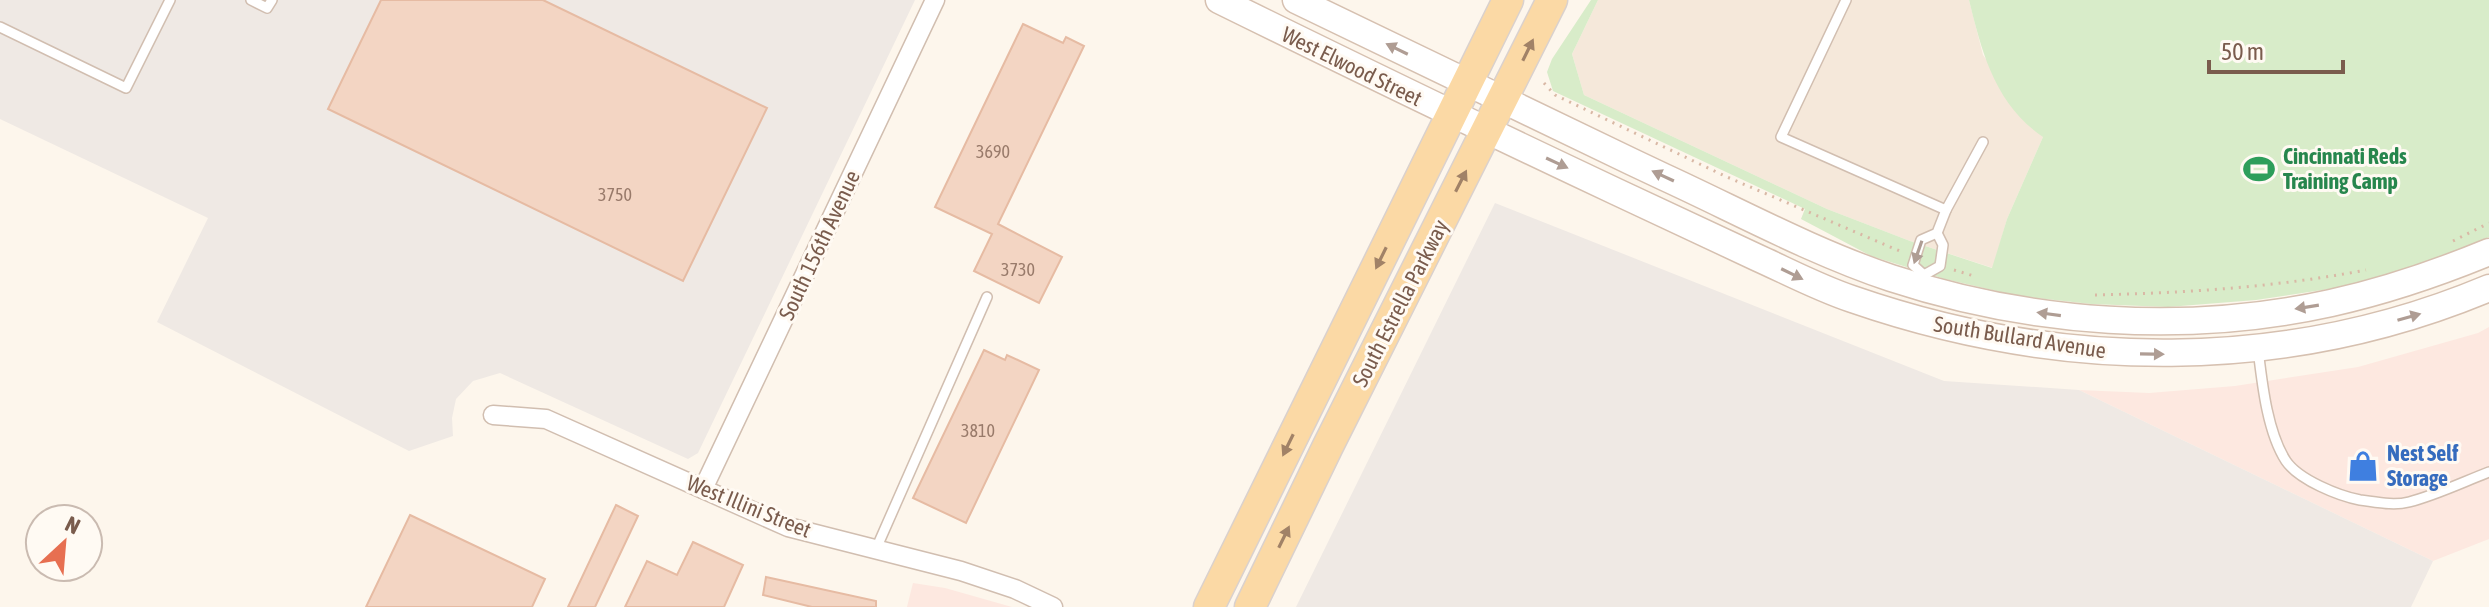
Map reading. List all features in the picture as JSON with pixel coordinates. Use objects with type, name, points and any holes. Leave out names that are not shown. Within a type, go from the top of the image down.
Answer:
[{"type":"main road","name":"West Elwood Street","points":[[1219,0],[1486,131]]},
{"type":"main road","name":"West Elwood Street","points":[[1296,0],[1503,101]]},
{"type":"main road","name":"South Estrella Parkway","points":[[1209,607],[1508,0]]},
{"type":"main road","name":"South Estrella Parkway","points":[[1250,607],[1552,0]]},
{"type":"main road","name":"South Bullard Avenue","points":[[1503,101],[1852,264],[1923,281],[1979,303],[2073,318],[2215,318],[2275,313],[2373,293],[2489,252]]},
{"type":"main road","name":"South Bullard Avenue","points":[[1486,131],[1817,286],[1937,325],[2043,345],[2133,354],[2258,347],[2335,335],[2410,318],[2489,288]]},
{"type":"street","name":"South 156th Avenue","points":[[703,489],[935,0]]},
{"type":"street","name":"West Illini Street","points":[[493,415],[546,419],[788,527],[961,571],[1015,589],[1053,607]]},
{"type":"lane","points":[[0,27],[126,88],[170,0]]},
{"type":"lane","points":[[251,0],[267,8],[272,0]]},
{"type":"lane","points":[[1846,0],[1781,137],[1946,210]]},
{"type":"lane","points":[[1937,233],[1943,245],[1940,266],[1923,281],[1913,265],[1921,240],[1937,233],[1983,142]]},
{"type":"lane","points":[[876,549],[987,297]]},
{"type":"lane","points":[[2258,347],[2263,394],[2273,431],[2286,462],[2304,477],[2343,497],[2384,504],[2407,503],[2489,472]]},
{"type":"path","points":[[1544,83],[1555,95],[1727,177],[1916,256]]},
{"type":"path","points":[[2448,243],[2489,223]]},
{"type":"path","points":[[1940,266],[1983,279]]},
{"type":"path","points":[[2083,295],[2232,288],[2367,270]]},
{"type":"shaded area","points":[[0,0],[915,0],[698,453],[688,459],[500,373],[473,381],[456,399],[452,418],[453,436],[409,451],[157,322],[208,218],[0,119]]},
{"type":"shaded area","points":[[1598,0],[1969,0],[1983,55],[2043,137],[2007,219],[1993,268],[1827,209],[1584,95],[1572,54]]},
{"type":"shaded area","points":[[1495,203],[1944,381],[2079,390],[2433,561],[2411,607],[1296,607]]},
{"type":"shaded area","name":"Nest Self Storage","points":[[2489,327],[2489,539],[2433,561],[2079,390],[2149,393],[2235,386],[2358,367],[2478,333]]},
{"type":"shaded area","points":[[913,583],[945,588],[1012,607],[907,607]]},
{"type":"green space","name":"Cincinnati Reds Training Camp","points":[[1591,0],[1598,0],[1572,54],[1584,95],[1827,209],[1992,268],[2007,219],[2043,137],[2013,109],[2002,93],[1985,58],[1969,0],[2489,0],[2489,237],[2422,265],[2342,287],[2256,300],[2168,307],[2091,304],[2018,296],[1945,279],[1871,256],[1801,219],[1805,209],[1553,91],[1547,72],[1552,59]]},
{"type":"building","points":[[381,0],[543,0],[767,108],[683,281],[328,109]]},
{"type":"building","points":[[1023,24],[1063,43],[1066,37],[1084,46],[998,224],[1062,257],[1039,303],[974,271],[992,234],[935,207]]},
{"type":"building","points":[[984,350],[1005,360],[1007,355],[1039,370],[966,523],[913,498]]},
{"type":"building","points":[[616,505],[638,516],[595,607],[568,607]]},
{"type":"building","points":[[410,515],[545,579],[532,607],[366,607]]},
{"type":"building","points":[[693,542],[743,565],[724,607],[625,607],[647,561],[677,575]]},
{"type":"building","points":[[766,577],[876,601],[876,607],[812,607],[763,595]]},
{"type":"place","name":"Cincinnati Reds Training Camp","points":[[2259,169]]},
{"type":"place","name":"Nest Self Storage","points":[[2363,466]]}]
